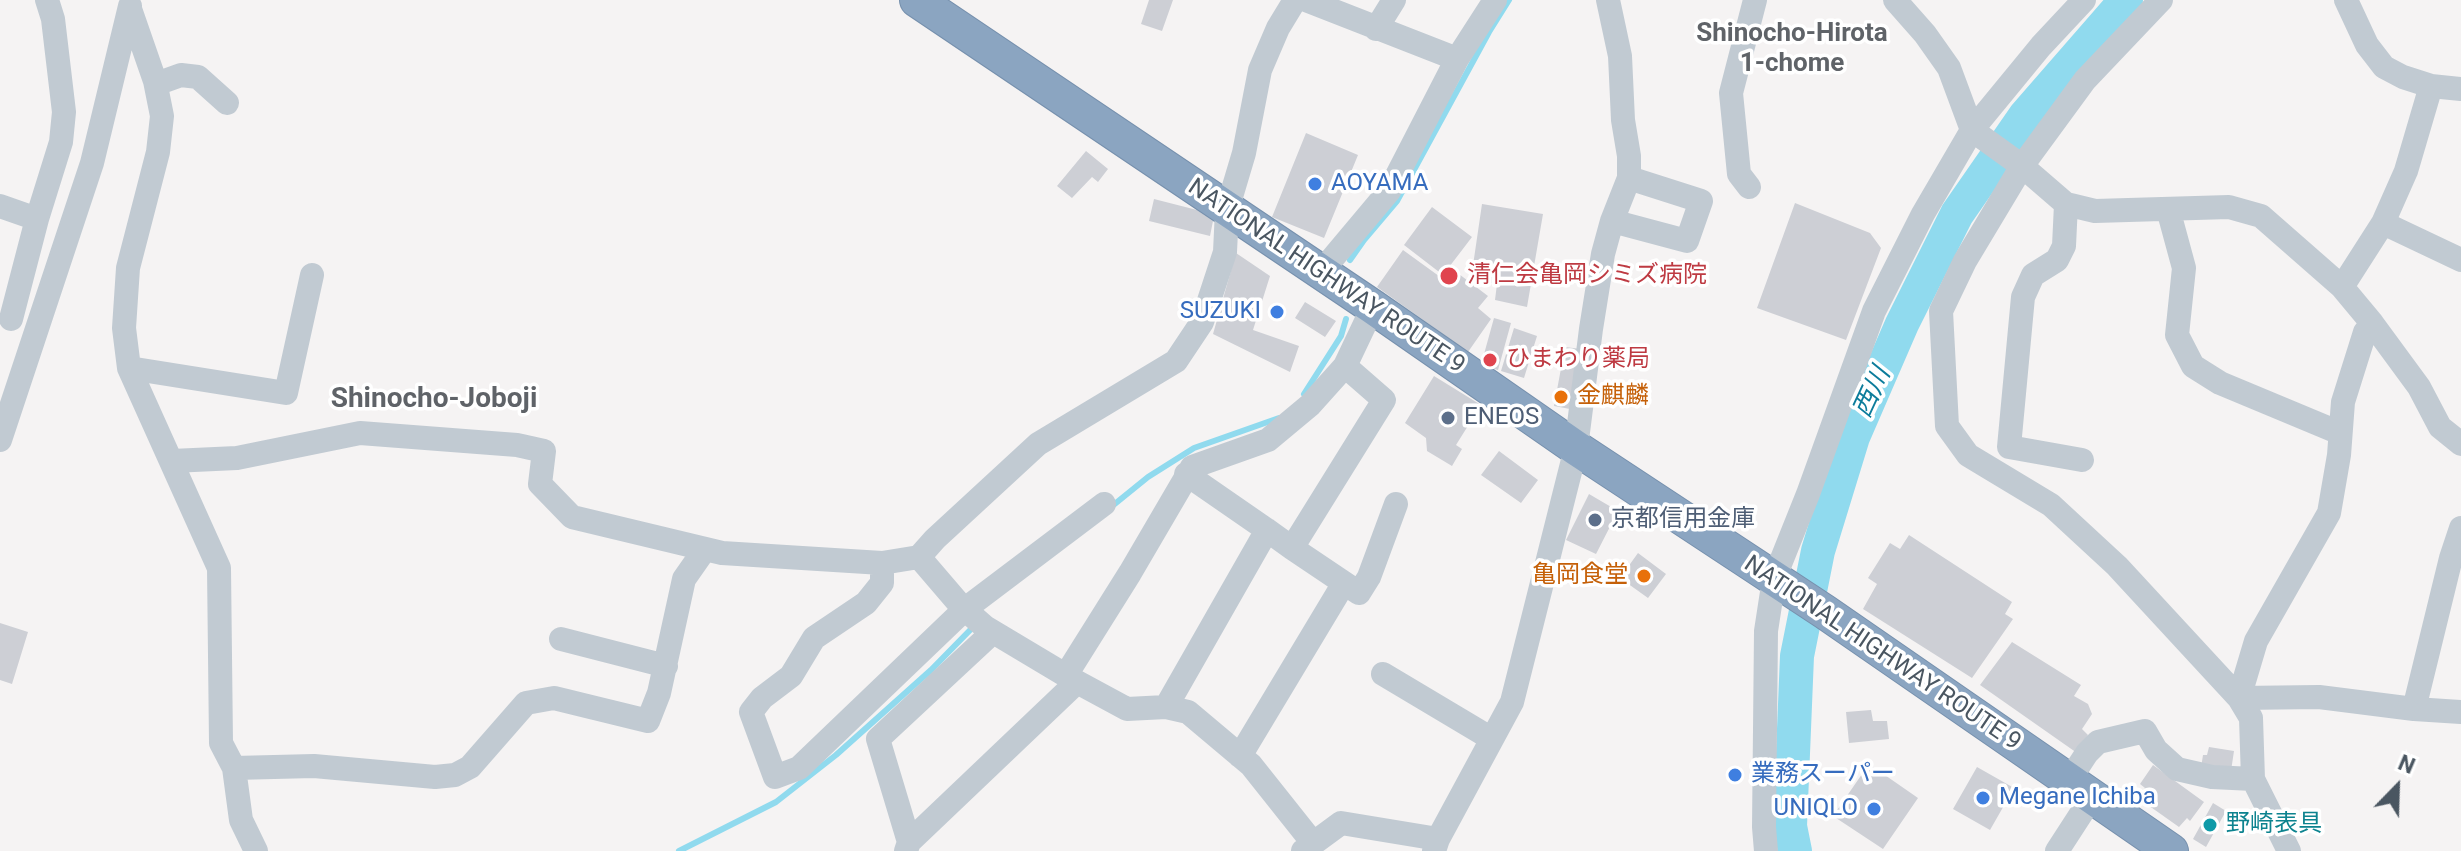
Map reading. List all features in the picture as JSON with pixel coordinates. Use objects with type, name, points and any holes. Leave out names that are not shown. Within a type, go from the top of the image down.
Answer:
[{"type":"highway","name":"NATIONAL HIGHWAY ROUTE 9","points":[[917,0],[1373,307],[1576,448],[1825,612],[2160,848]]},
{"type":"street","points":[[38,327],[6,317],[61,142],[64,112],[53,19],[47,0]]},
{"type":"street","points":[[172,461],[237,458],[360,433],[517,445],[544,451],[540,484],[572,517],[722,553],[882,563],[919,557],[1038,444],[1176,361],[1202,322],[1225,252],[1227,210],[1244,153],[1260,70],[1278,28],[1295,0]]},
{"type":"street","points":[[1306,0],[1457,59]]},
{"type":"street","points":[[1376,29],[1394,0]]},
{"type":"street","points":[[1321,272],[1389,191],[1457,59],[1495,0]]},
{"type":"street","points":[[919,557],[965,609],[993,632],[1071,678],[1127,709],[1166,707],[1188,712],[1251,765],[1308,847],[1341,823],[1436,845],[1512,702],[1576,448],[1603,254],[1629,178],[1620,56],[1608,0]]},
{"type":"street","points":[[1749,187],[1739,174],[1731,93],[1755,0]]},
{"type":"street","points":[[1895,0],[1949,68],[1977,134],[2066,204],[2095,211],[2229,207],[2261,216],[2342,287],[2419,387],[2440,427],[2461,444]]},
{"type":"street","points":[[1766,851],[1766,631],[1808,494],[1874,311],[1923,214],[1977,134],[2041,46],[2084,0]]},
{"type":"street","points":[[2161,0],[2085,80],[2017,163],[1965,261],[1941,311],[1947,426],[1968,455],[2051,505],[2117,566],[2239,698],[2251,718],[2253,779],[2289,851]]},
{"type":"street","points":[[2346,0],[2367,45],[2384,67],[2431,86],[2461,89]]},
{"type":"street","points":[[130,4],[156,84],[162,116],[158,152],[128,268],[124,328],[129,368],[219,568],[221,743],[234,768],[241,820],[256,851]]},
{"type":"street","points":[[0,440],[92,163],[130,4]]},
{"type":"street","points":[[156,84],[181,75],[198,77],[227,103]]},
{"type":"street","points":[[2342,287],[2383,223],[2406,171],[2431,86]]},
{"type":"street","points":[[1612,221],[1687,241],[1701,201],[1629,178]]},
{"type":"street","points":[[2066,204],[2064,246],[2057,260],[2033,275],[2023,297],[2009,447],[2082,460]]},
{"type":"street","points":[[0,206],[37,219]]},
{"type":"street","points":[[2168,209],[2184,268],[2177,335],[2193,366],[2220,383],[2340,433]]},
{"type":"street","points":[[2383,223],[2461,260]]},
{"type":"street","points":[[129,368],[286,393],[312,275]]},
{"type":"street","points":[[907,846],[1071,678],[1192,467],[1268,440],[1310,405],[1345,366],[1373,307]]},
{"type":"street","points":[[2239,698],[2256,641],[2329,513],[2339,455],[2343,402],[2365,332],[2372,323]]},
{"type":"street","points":[[1292,548],[1384,400],[1345,366]]},
{"type":"street","points":[[1186,474],[1359,593],[1369,577],[1396,504]]},
{"type":"street","points":[[882,563],[882,583],[866,603],[814,638],[791,676],[762,698],[751,712],[775,777],[799,768],[965,609],[1104,504]]},
{"type":"street","points":[[2414,709],[2461,528]]},
{"type":"street","points":[[1166,707],[1267,530]]},
{"type":"street","points":[[234,768],[314,766],[435,777],[455,775],[470,767],[526,703],[554,698],[648,721],[666,666],[684,579],[705,549]]},
{"type":"street","points":[[1240,756],[1344,583]]},
{"type":"street","points":[[907,846],[878,739],[993,632]]},
{"type":"street","points":[[561,639],[666,666]]},
{"type":"street","points":[[1383,674],[1492,739]]},
{"type":"street","points":[[2239,698],[2319,697],[2461,712]]},
{"type":"street","points":[[2057,851],[2080,789],[2087,753],[2098,742],[2145,731],[2156,750],[2177,769],[2212,777],[2253,779]]},
{"type":"building","points":[[1149,0],[1173,0],[1162,31],[1141,24]]},
{"type":"building","points":[[1306,133],[1358,155],[1324,238],[1272,217]]},
{"type":"building","points":[[1086,151],[1108,169],[1098,182],[1092,177],[1072,198],[1057,186]]},
{"type":"building","points":[[1154,199],[1197,210],[1213,221],[1210,236],[1149,221]]},
{"type":"building","points":[[1795,203],[1870,233],[1881,248],[1846,340],[1757,308]]},
{"type":"building","points":[[1482,204],[1543,214],[1527,307],[1495,300],[1497,284],[1471,279]]},
{"type":"building","points":[[1432,207],[1472,237],[1443,275],[1404,245]]},
{"type":"building","points":[[1403,250],[1443,279],[1451,268],[1488,296],[1478,308],[1491,319],[1468,352],[1377,287]]},
{"type":"building","points":[[1236,253],[1270,276],[1253,330],[1299,346],[1290,372],[1213,334]]},
{"type":"building","points":[[1305,302],[1336,321],[1325,337],[1295,318]]},
{"type":"building","points":[[1494,318],[1511,323],[1498,370],[1481,365]]},
{"type":"building","points":[[1514,328],[1537,336],[1524,378],[1501,371]]},
{"type":"building","points":[[1565,347],[1581,349],[1570,409],[1554,406]]},
{"type":"building","points":[[1434,376],[1481,405],[1456,445],[1462,449],[1452,466],[1427,451],[1426,438],[1405,423]]},
{"type":"building","points":[[1499,451],[1538,480],[1521,503],[1481,475]]},
{"type":"building","points":[[1589,494],[1618,511],[1596,554],[1566,540]]},
{"type":"building","points":[[1909,535],[2012,602],[2005,614],[2013,619],[1972,678],[1863,609],[1877,584],[1868,578],[1890,543],[1900,549]]},
{"type":"building","points":[[1638,553],[1666,574],[1648,598],[1620,578]]},
{"type":"building","points":[[0,623],[28,632],[12,684],[0,680]]},
{"type":"building","points":[[2012,642],[2081,685],[2074,696],[2088,704],[2092,714],[2082,729],[2088,735],[2077,753],[1980,685]]},
{"type":"building","points":[[1871,710],[1873,721],[1887,721],[1889,739],[1849,743],[1846,712]]},
{"type":"building","points":[[2209,747],[2234,751],[2231,771],[2201,768],[2203,755],[2207,755]]},
{"type":"building","points":[[1869,764],[1918,798],[1883,849],[1833,816]]},
{"type":"building","points":[[2153,765],[2204,802],[2190,821],[2187,818],[2179,827],[2138,798],[2145,788],[2140,784]]},
{"type":"building","points":[[1977,767],[2014,788],[1990,830],[1953,809]]},
{"type":"building","name":"野崎表具","points":[[2213,803],[2226,811],[2206,847],[2193,839]]},
{"type":"waterway","points":[[1350,260],[1397,201],[1509,0]]},
{"type":"waterway","name":"西川","points":[[1795,851],[1790,826],[1797,656],[1818,551],[1853,437],[1902,324],[1957,214],[2025,116],[2126,0]]},
{"type":"waterway","points":[[1304,394],[1341,336],[1346,319]]},
{"type":"waterway","points":[[1111,507],[1148,477],[1194,448],[1279,418]]},
{"type":"waterway","points":[[679,851],[776,802],[836,755],[931,670],[976,624]]},
{"type":"place","name":"AOYAMA","points":[[1315,184]]},
{"type":"place","name":"清仁会亀岡シミズ病院","points":[[1449,276]]},
{"type":"place","name":"SUZUKI","points":[[1277,312]]},
{"type":"place","name":"ひまわり薬局","points":[[1490,360]]},
{"type":"place","name":"金麒麟","points":[[1561,397]]},
{"type":"place","name":"ENEOS","points":[[1448,418]]},
{"type":"place","name":"京都信用金庫","points":[[1595,520]]},
{"type":"place","name":"亀岡食堂","points":[[1644,576]]},
{"type":"place","name":"業務スーパー","points":[[1735,775]]},
{"type":"place","name":"Megane Ichiba","points":[[1983,798]]},
{"type":"place","name":"UNIQLO","points":[[1874,809]]},
{"type":"place","name":"野崎表具","points":[[2210,825]]},
{"type":"district","name":"Shinocho-Hirota 1-chome","points":[[1792,49]]},
{"type":"district","name":"Shinocho-Joboji","points":[[434,400]]}]
